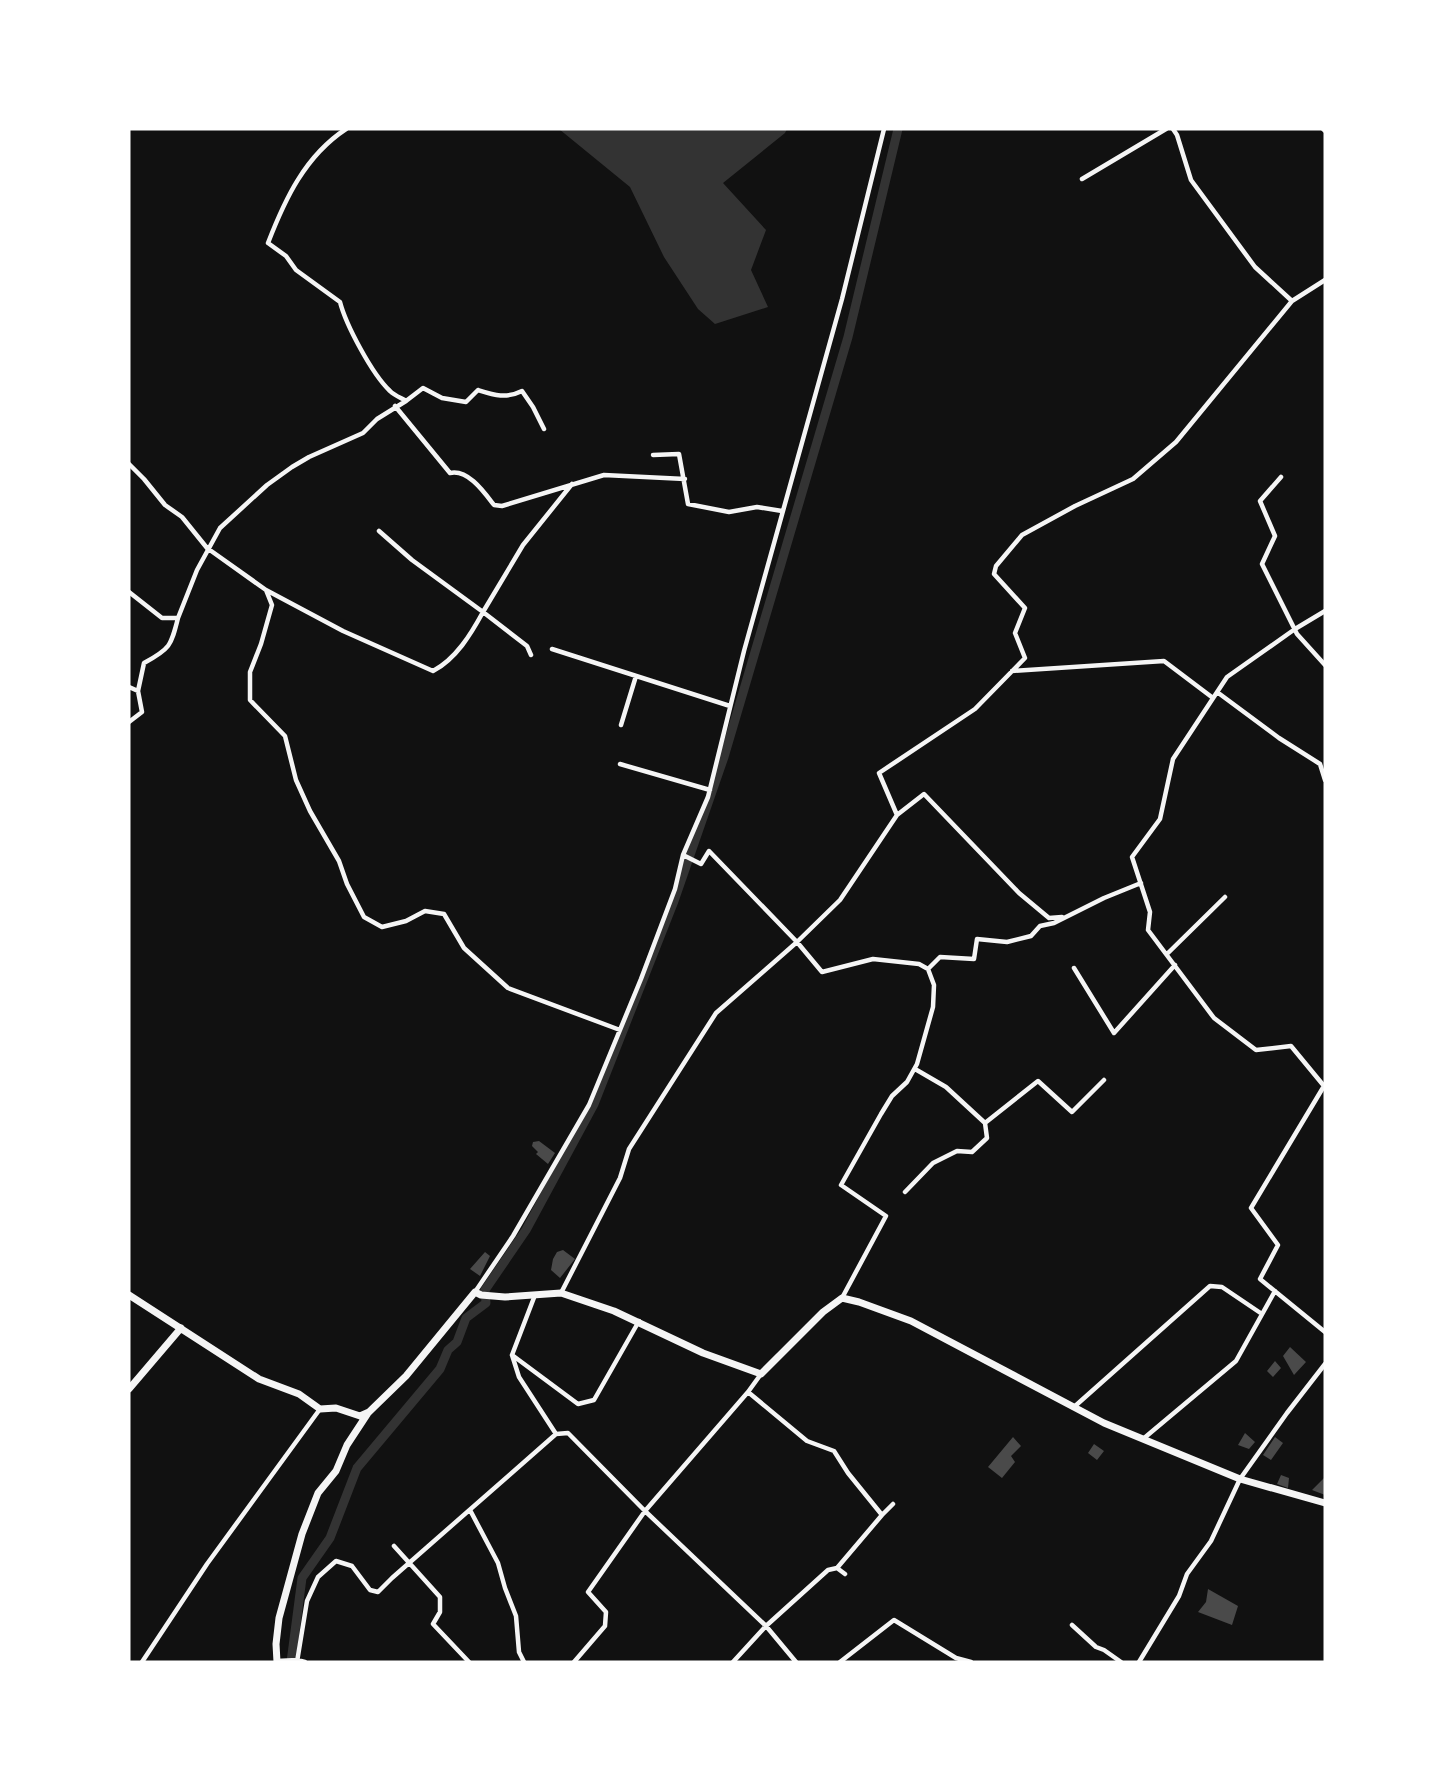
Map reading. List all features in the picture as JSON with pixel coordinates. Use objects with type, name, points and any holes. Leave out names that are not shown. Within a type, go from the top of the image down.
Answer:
[{"type":"main road","points":[[277,1661],[279,1618],[302,1534],[318,1493],[336,1471],[347,1445],[369,1412],[406,1376],[478,1294],[514,1297],[561,1293],[639,1321],[703,1353],[761,1374],[823,1312],[842,1298],[859,1302],[911,1321],[1104,1424],[1240,1479],[1325,1503]]},
{"type":"main road","points":[[129,1295],[259,1379],[299,1394],[320,1409],[336,1408],[360,1416],[369,1412]]},
{"type":"main road","points":[[129,1389],[182,1329]]},
{"type":"street","points":[[346,129],[325,146],[300,174],[268,243],[286,256],[296,270],[340,302],[344,316],[370,363],[390,391],[406,401]]},
{"type":"street","points":[[478,1294],[581,1119],[620,1030],[675,889],[684,856],[710,790],[782,511],[842,299],[884,129]]},
{"type":"street","points":[[1082,179],[1166,129]]},
{"type":"street","points":[[1173,129],[1191,180],[1255,267],[1292,300]]},
{"type":"street","points":[[897,815],[879,773],[975,709],[1025,658],[1015,633],[1025,608],[994,574],[996,566],[1022,536],[1075,506],[1133,479],[1176,442],[1292,300],[1325,280]]},
{"type":"street","points":[[129,722],[142,712],[138,691],[144,663],[164,653],[172,641],[189,587],[207,548],[220,528],[267,485],[309,458],[363,433],[377,418],[423,388],[442,398],[466,402],[478,390],[497,396],[513,395],[522,391],[544,429]]},
{"type":"street","points":[[395,406],[450,473],[464,474],[494,505],[502,506],[604,475],[685,479]]},
{"type":"street","points":[[654,455],[679,454],[688,504],[729,512],[757,507],[782,511]]},
{"type":"street","points":[[129,464],[165,505],[182,517],[207,548],[266,590],[343,631],[434,670],[442,666],[470,635],[523,545],[572,484]]},
{"type":"street","points":[[1281,477],[1260,501],[1275,536],[1262,564],[1295,629],[1325,665]]},
{"type":"street","points":[[378,531],[412,560],[527,646],[531,655]]},
{"type":"street","points":[[266,590],[272,605],[250,672],[250,700],[285,736],[296,780],[310,811],[339,861],[347,884],[364,917],[382,927],[406,921],[425,911],[444,914],[464,948],[508,988],[620,1030]]},
{"type":"street","points":[[129,592],[162,618],[178,618]]},
{"type":"street","points":[[1325,611],[1295,629],[1227,677],[1173,759],[1160,819],[1132,857],[1150,912],[1148,930],[1214,1018],[1256,1050],[1291,1046],[1324,1086],[1251,1208],[1278,1245],[1260,1280],[1325,1332]]},
{"type":"street","points":[[552,649],[730,706]]},
{"type":"street","points":[[1012,671],[1164,661],[1213,698]]},
{"type":"street","points":[[621,725],[636,676]]},
{"type":"street","points":[[129,687],[138,691]]},
{"type":"street","points":[[1217,692],[1279,738],[1320,764],[1325,780]]},
{"type":"street","points":[[620,764],[710,790]]},
{"type":"street","points":[[561,1293],[620,1178],[629,1149],[716,1013],[797,942],[840,900],[897,815],[924,794],[1019,893],[1049,918],[1065,916]]},
{"type":"street","points":[[684,856],[701,864],[709,851],[797,942],[822,972],[873,959],[918,964],[928,969],[934,985],[933,1008],[915,1069],[880,1114],[841,1185],[886,1216],[842,1298]]},
{"type":"street","points":[[928,969],[940,957],[974,959],[977,939],[1007,942],[1031,936],[1040,926],[1054,923],[1104,898],[1141,883]]},
{"type":"street","points":[[1167,954],[1225,897]]},
{"type":"street","points":[[1074,968],[1114,1033],[1175,965]]},
{"type":"street","points":[[905,1192],[933,1164],[957,1151],[972,1152],[987,1138],[985,1124],[946,1087],[915,1069]]},
{"type":"street","points":[[985,1124],[1038,1081],[1072,1112],[1104,1080]]},
{"type":"street","points":[[1074,1407],[1210,1286],[1222,1287],[1262,1314]]},
{"type":"street","points":[[1143,1439],[1236,1361],[1275,1291]]},
{"type":"street","points":[[535,1295],[512,1355],[519,1377],[556,1434]]},
{"type":"street","points":[[512,1355],[578,1404],[594,1400],[639,1321]]},
{"type":"street","points":[[1139,1662],[1179,1596],[1186,1574],[1211,1541],[1240,1479],[1325,1364]]},
{"type":"street","points":[[574,1662],[605,1626],[606,1612],[588,1592],[645,1511],[761,1374]]},
{"type":"street","points":[[748,1392],[807,1441],[834,1451],[848,1473],[882,1515]]},
{"type":"street","points":[[142,1662],[207,1564],[320,1409]]},
{"type":"street","points":[[297,1661],[307,1601],[318,1577],[336,1561],[352,1566],[370,1590],[378,1592],[556,1434],[568,1433],[645,1511],[766,1626],[796,1662]]},
{"type":"street","points":[[733,1662],[766,1626],[814,1581],[828,1570],[837,1568],[894,1504]]},
{"type":"street","points":[[470,1509],[498,1563],[516,1616],[519,1652],[524,1662]]},
{"type":"street","points":[[394,1546],[440,1597],[440,1612],[433,1624],[469,1662]]},
{"type":"street","points":[[837,1568],[845,1574]]},
{"type":"street","points":[[840,1662],[894,1620],[956,1658],[971,1662]]},
{"type":"street","points":[[1072,1625],[1096,1647],[1121,1662]]},
{"type":"street","points":[[277,1661],[305,1662]]},
{"type":"shaded area","points":[[559,129],[787,129],[723,183],[766,230],[751,270],[768,307],[715,324],[698,309],[664,257],[630,187]]},
{"type":"building","points":[[539,1141],[555,1153],[548,1164],[536,1154],[538,1152],[532,1146],[533,1142]]},
{"type":"building","points":[[563,1250],[575,1259],[560,1278],[551,1270],[557,1252]]},
{"type":"building","points":[[485,1252],[490,1256],[480,1276],[470,1269]]},
{"type":"building","points":[[1290,1347],[1306,1362],[1294,1375],[1283,1356]]},
{"type":"building","points":[[1275,1361],[1281,1368],[1273,1377],[1267,1371]]},
{"type":"building","points":[[1245,1433],[1255,1442],[1249,1449],[1238,1445]]},
{"type":"building","points":[[1013,1437],[1021,1446],[1011,1456],[1015,1462],[1002,1478],[988,1467]]},
{"type":"building","points":[[1275,1437],[1283,1443],[1271,1460],[1263,1455]]},
{"type":"building","points":[[1094,1444],[1104,1451],[1097,1460],[1088,1453]]},
{"type":"building","points":[[1281,1475],[1289,1478],[1288,1488],[1277,1484]]},
{"type":"building","points":[[1325,1477],[1325,1495],[1312,1490]]},
{"type":"building","points":[[1208,1589],[1238,1606],[1232,1625],[1198,1612],[1206,1602]]},
{"type":"waterway","points":[[291,1662],[302,1578],[330,1538],[357,1468],[440,1369],[448,1350],[457,1342],[466,1318],[486,1303],[485,1290],[526,1230],[594,1104],[674,901],[724,757],[848,337],[898,129]]}]
